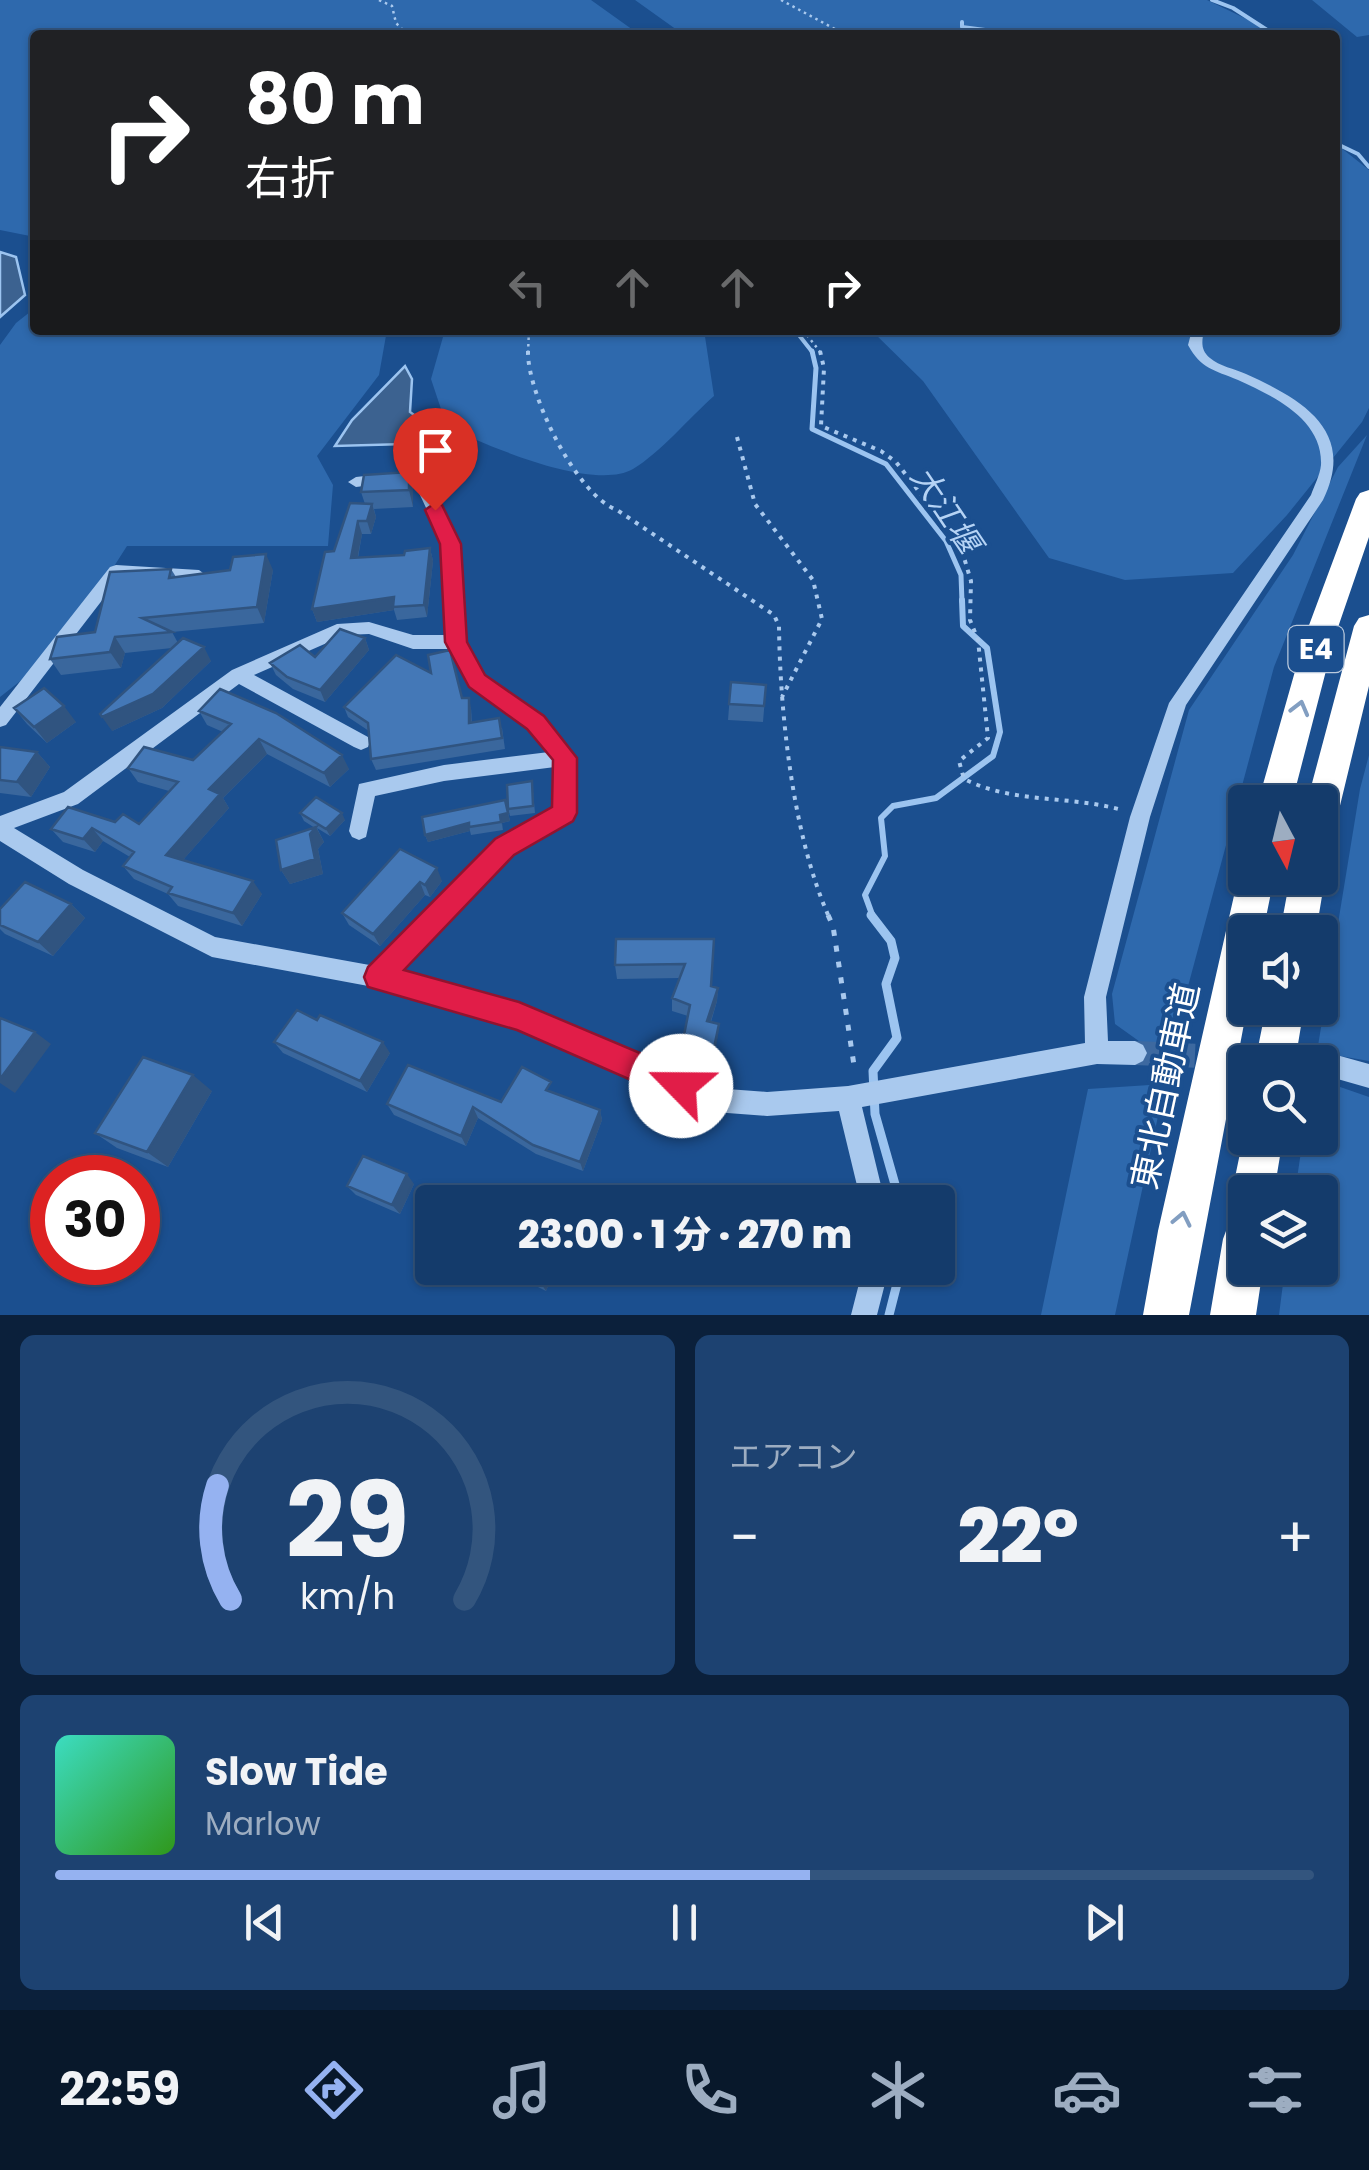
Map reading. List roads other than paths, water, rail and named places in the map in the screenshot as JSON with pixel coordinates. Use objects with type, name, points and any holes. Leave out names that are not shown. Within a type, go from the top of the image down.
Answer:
[{"type":"highway","name":"E4","points":[[1279,785],[1320,636],[1369,499]]},
{"type":"highway","name":"E4","points":[[1328,785],[1369,626]]},
{"type":"highway","name":"東北自動車道","points":[[1166,1315],[1180,1231],[1252,895]]},
{"type":"highway","points":[[1232,1315],[1237,1285]]},
{"type":"street","points":[[1097,1052],[1095,997],[1140,817],[1178,704],[1318,496],[1328,464],[1319,427],[1298,408],[1203,360],[1195,345],[1197,335]]},
{"type":"street","points":[[356,482],[418,475],[451,544],[456,642],[477,681],[536,722],[565,758],[564,813],[504,847],[378,977]]},
{"type":"street","points":[[0,720],[116,571],[199,576]]},
{"type":"street","points":[[0,827],[70,798],[238,675],[343,630],[369,628],[413,642],[456,642]]},
{"type":"street","points":[[238,675],[361,742]]},
{"type":"street","points":[[359,831],[366,790],[444,773],[565,758]]},
{"type":"street","points":[[0,827],[76,878],[212,947],[378,977],[519,1016],[714,1100],[767,1104],[853,1098],[1097,1052],[1136,1054]]},
{"type":"street","points":[[1338,1067],[1369,1076]]},
{"type":"street","points":[[853,1098],[870,1185]]},
{"type":"street","points":[[864,1315],[872,1285]]},
{"type":"waterway","points":[[1212,0],[1267,30]]},
{"type":"waterway","points":[[962,22],[962,27],[985,30]]},
{"type":"waterway","points":[[1340,145],[1358,154],[1369,167]]},
{"type":"waterway","name":"大江堰","points":[[799,335],[812,352]]},
{"type":"waterway","name":"大江堰","points":[[812,352],[816,368],[812,429],[886,464],[946,541],[961,575],[962,602]]},
{"type":"waterway","name":"大江堰","points":[[873,917],[865,895],[885,856],[881,818],[893,806],[936,798],[993,756],[1000,732],[987,648],[963,626],[962,600]]},
{"type":"waterway","name":"大江堰","points":[[871,915],[891,941],[895,958],[886,984],[897,1038],[873,1071],[875,1114],[895,1185]]},
{"type":"waterway","name":"大江堰","points":[[889,1315],[897,1285]]},
{"type":"tunnel","points":[[1135,1053],[1228,1057]]}]
